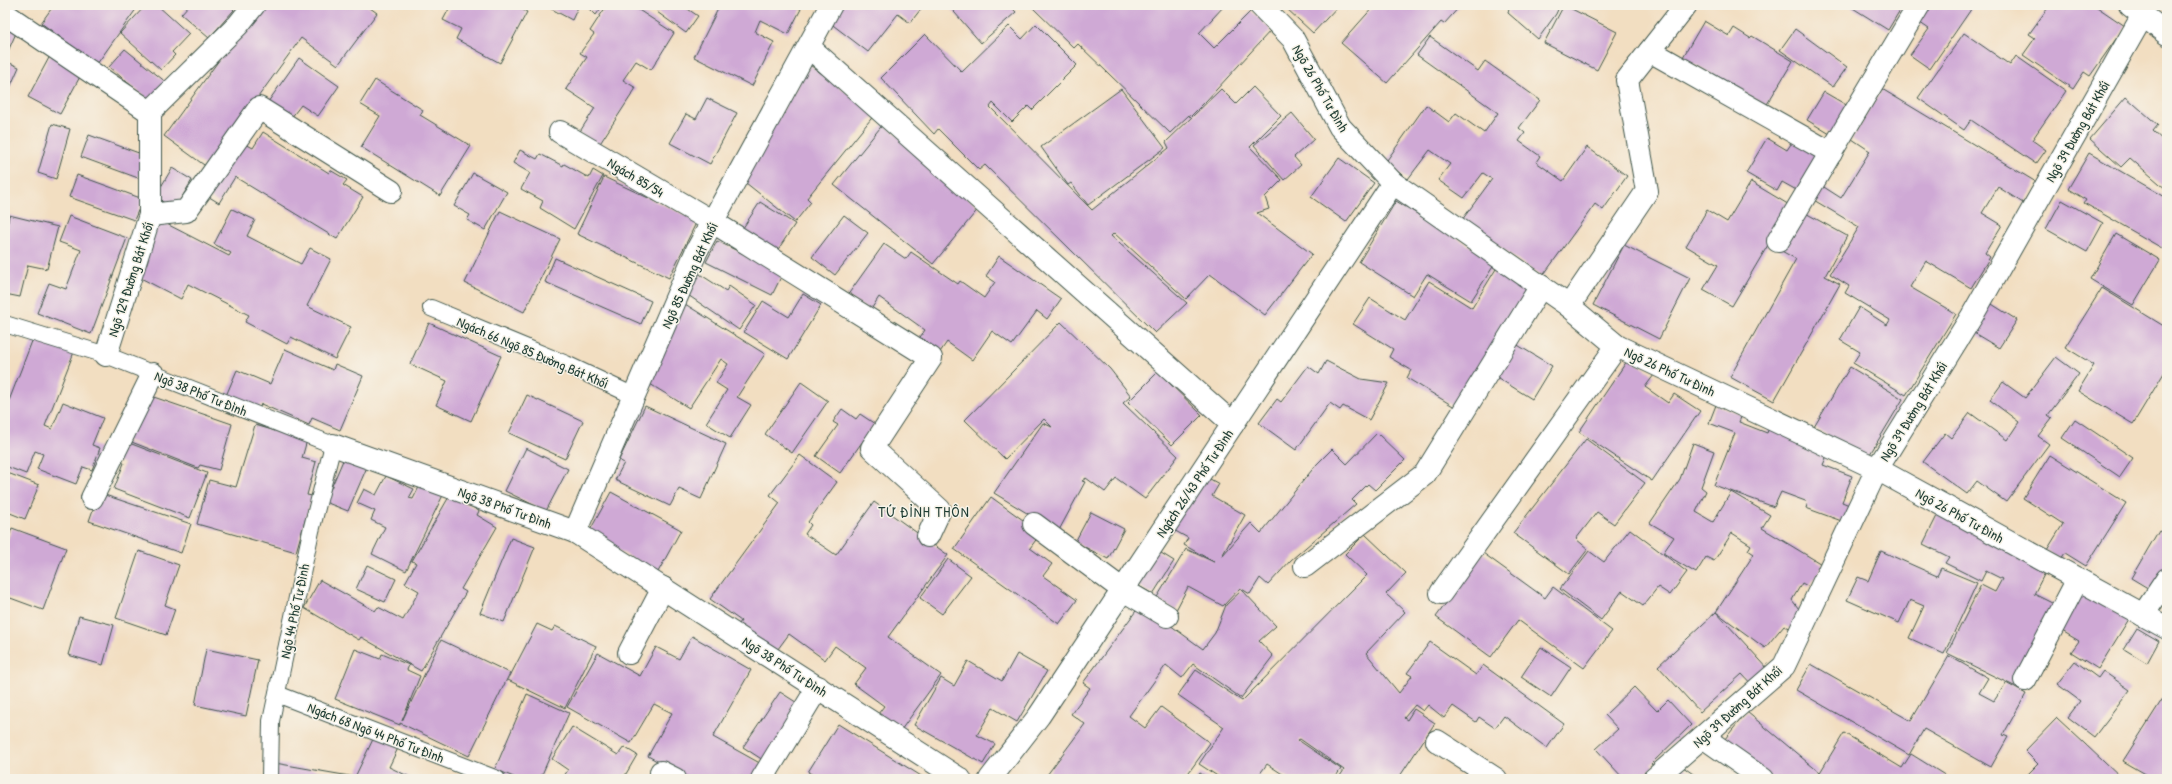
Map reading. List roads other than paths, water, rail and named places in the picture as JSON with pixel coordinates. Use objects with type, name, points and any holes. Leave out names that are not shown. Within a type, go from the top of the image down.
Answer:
[{"type":"street","points":[[5,14],[150,112],[238,25],[254,5]]},
{"type":"street","name":"Ngõ 85 Đường Bát Khối","points":[[575,532],[697,250],[831,5]]},
{"type":"street","points":[[1569,306],[1647,191],[1627,80],[1686,5]]},
{"type":"street","points":[[1778,241],[1919,5]]},
{"type":"street","name":"Ngõ 26 Phố Tư Đình","points":[[1266,7],[1293,39],[1340,127],[1393,183],[1569,306],[1617,346],[1877,469],[2167,628]]},
{"type":"street","points":[[2137,10],[2167,34]]},
{"type":"street","name":"Ngõ 39 Đường Bát Khối","points":[[1654,779],[1784,666],[1877,469],[1972,316],[2137,10]]},
{"type":"street","points":[[809,47],[1233,424]]},
{"type":"street","points":[[1650,51],[1831,153]]},
{"type":"street","points":[[150,215],[186,211],[259,108],[391,191]]},
{"type":"street","name":"Ngõ 129 Đường Bát Khối","points":[[106,355],[150,215],[150,112]]},
{"type":"street","name":"Ngách 85/54","points":[[560,132],[713,222],[931,358],[872,448],[940,510],[928,536]]},
{"type":"street","name":"Ngách 26/43 Phố Tư Đình","points":[[990,779],[1039,716],[1393,183]]},
{"type":"street","points":[[1305,566],[1425,474],[1541,286]]},
{"type":"street","points":[[1441,593],[1617,346]]},
{"type":"street","points":[[92,498],[153,374]]},
{"type":"street","name":"Ngõ 38 Phố Tư Đình","points":[[333,445],[575,532],[960,779]]},
{"type":"street","points":[[1034,524],[1123,590],[1167,616]]},
{"type":"street","points":[[2025,680],[2078,579]]},
{"type":"street","points":[[2143,615],[2167,579]]},
{"type":"street","points":[[629,653],[663,588]]},
{"type":"street","points":[[762,779],[818,687]]},
{"type":"street","points":[[1703,737],[1763,779]]},
{"type":"street","points":[[1437,741],[1496,779]]},
{"type":"lane","name":"Ngách 66 Ngõ 85 Đường Bát Khối","points":[[431,308],[566,364],[634,396]]},
{"type":"lane","name":"Ngõ 38 Phố Tư Đình","points":[[5,324],[106,355],[333,445]]},
{"type":"lane","name":"Ngõ 44 Phố Tư Đình","points":[[270,779],[271,721],[311,531],[333,445]]},
{"type":"lane","name":"Ngách 68 Ngõ 44 Phố Tư Đình","points":[[277,694],[497,779]]},
{"type":"district","name":"TỨ ĐỈNH THÔN","points":[[924,511]]}]
